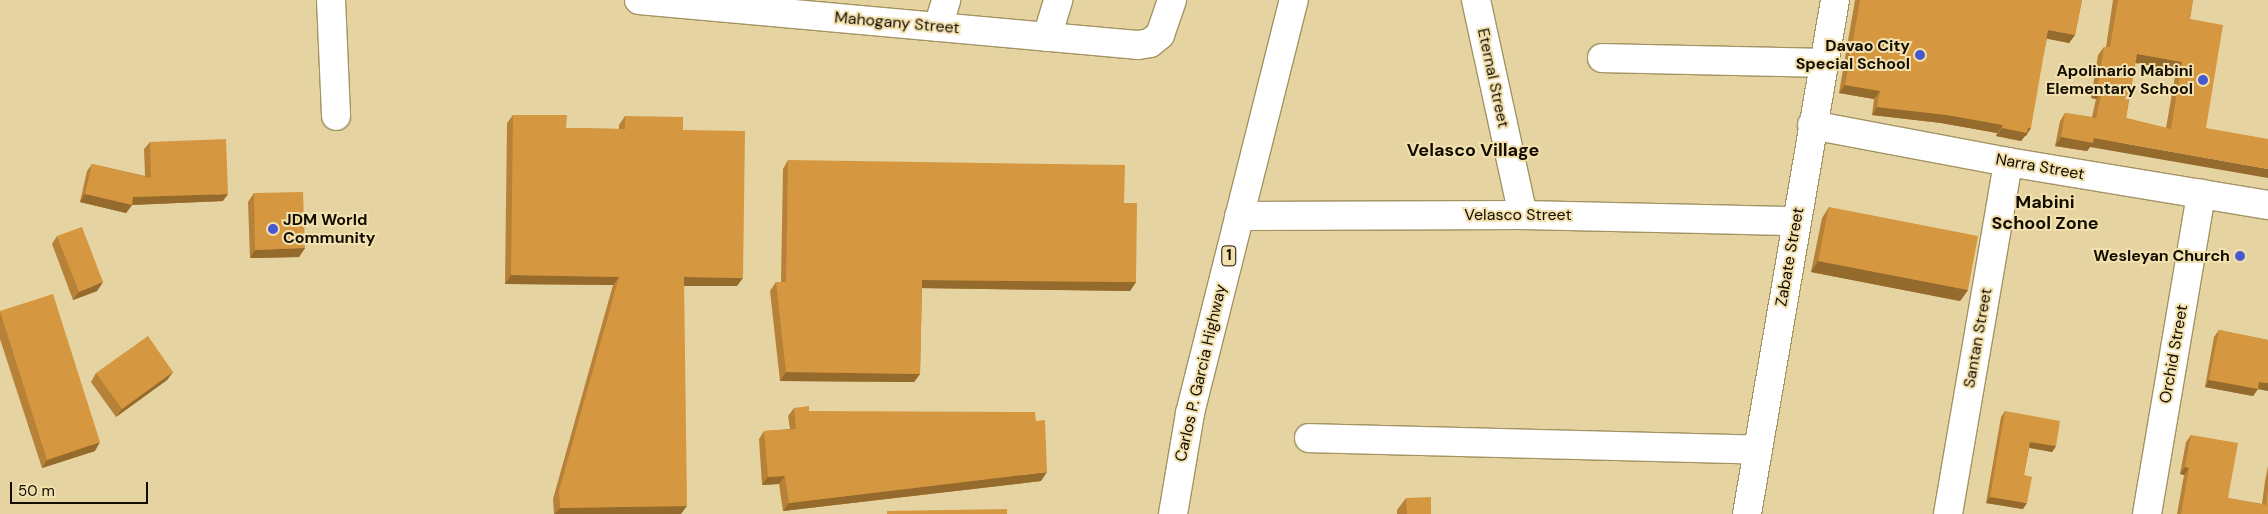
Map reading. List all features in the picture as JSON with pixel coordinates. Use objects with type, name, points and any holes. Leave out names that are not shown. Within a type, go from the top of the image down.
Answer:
[{"type":"main road","points":[[331,0],[336,116]]},
{"type":"main road","name":"Mahogany Street","points":[[639,0],[1138,45],[1155,41],[1164,29],[1172,0]]},
{"type":"main road","points":[[938,27],[946,0]]},
{"type":"main road","points":[[1047,36],[1058,0]]},
{"type":"main road","name":"Carlos P. Garcia Highway","points":[[1173,514],[1190,413],[1294,0]]},
{"type":"main road","name":"Eternal Street","points":[[1476,0],[1523,215]]},
{"type":"main road","name":"Zabate Street","points":[[1747,514],[1834,0]]},
{"type":"main road","points":[[1602,58],[1824,63]]},
{"type":"main road","name":"Narra Street","points":[[1812,125],[2008,162],[2268,205]]},
{"type":"main road","name":"Santan Street","points":[[1948,514],[2008,162]]},
{"type":"main road","name":"Orchid Street","points":[[2147,514],[2202,194]]},
{"type":"main road","name":"Velasco Street","points":[[1239,216],[1523,215],[1796,221]]},
{"type":"main road","points":[[1309,438],[1758,450]]},
{"type":"building","name":"Davao City Special School","points":[[1860,0],[2082,0],[2075,35],[2048,30],[2031,128],[2028,128],[2027,133],[2002,128],[2003,125],[1947,115],[1877,107],[1880,91],[1845,85]]},
{"type":"building","points":[[2118,0],[2193,0],[2190,19],[2223,25],[2206,128],[2268,139],[2268,169],[2094,138],[2093,143],[2061,137],[2065,113],[2096,118],[2102,91],[2097,90],[2104,47],[2110,47]],"holes":[[[2137,54],[2182,62],[2171,129],[2126,118]]]},
{"type":"building","points":[[513,115],[567,115],[566,128],[625,129],[625,116],[683,117],[683,130],[745,131],[743,278],[684,277],[687,506],[560,508],[559,491],[619,277],[511,275]]},
{"type":"building","points":[[226,139],[228,194],[133,197],[132,205],[85,194],[92,164],[151,178],[150,142]]},
{"type":"building","points":[[788,160],[1125,165],[1124,203],[1137,203],[1136,282],[922,280],[920,374],[786,372],[776,282],[786,282]]},
{"type":"building","points":[[303,192],[305,248],[255,250],[254,193]]},
{"type":"building","points":[[1829,207],[1978,236],[1968,290],[1818,261]]},
{"type":"building","points":[[82,227],[103,282],[79,292],[57,236]]},
{"type":"building","points":[[53,294],[100,442],[47,460],[0,311]]},
{"type":"building","points":[[2219,330],[2268,340],[2268,383],[2259,382],[2258,389],[2209,380]]},
{"type":"building","points":[[148,336],[173,372],[122,409],[96,373]]},
{"type":"building","points":[[809,406],[809,411],[1035,412],[1036,421],[1045,420],[1047,472],[789,503],[785,476],[768,477],[764,431],[796,429],[794,408]]},
{"type":"building","points":[[2005,411],[2060,421],[2056,446],[2030,442],[2024,475],[2032,477],[2027,503],[1990,497]]},
{"type":"building","points":[[2191,435],[2238,443],[2228,498],[2266,505],[2268,489],[2268,514],[2181,514],[2189,468],[2185,467]]},
{"type":"building","points":[[1431,497],[1431,514],[1407,514],[1406,498]]},
{"type":"building","points":[[1007,509],[1007,514],[887,514],[887,511]]},
{"type":"place","name":"Davao City Special School","points":[[1920,55]]},
{"type":"place","name":"Apolinario Mabini Elementary School","points":[[2203,80]]},
{"type":"place","name":"JDM World Community","points":[[273,229]]},
{"type":"place","name":"Wesleyan Church","points":[[2240,256]]},
{"type":"district","name":"Velasco Village","points":[[1473,150]]},
{"type":"district","name":"Mabini School Zone","points":[[2045,213]]}]
